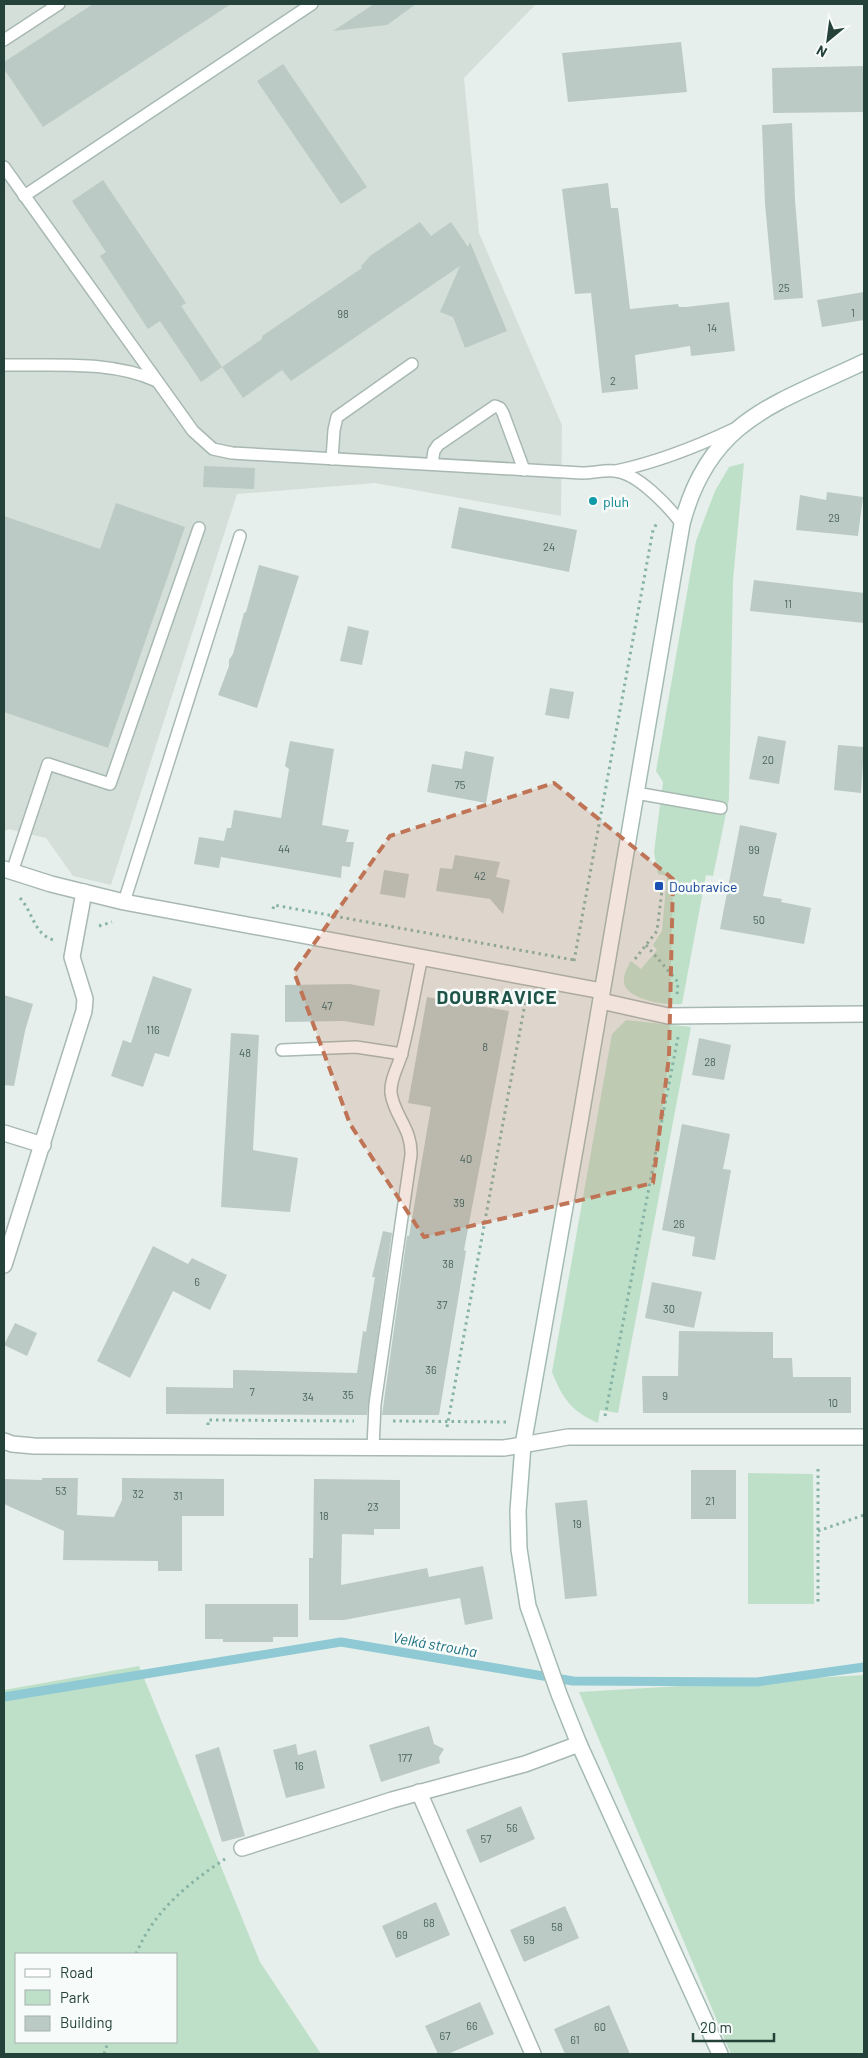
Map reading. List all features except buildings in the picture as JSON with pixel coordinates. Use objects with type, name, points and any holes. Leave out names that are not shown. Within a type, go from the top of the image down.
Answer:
[{"type":"street","points":[[720,2054],[579,1744],[558,1694],[528,1606],[519,1549],[518,1511],[523,1445],[682,524],[688,500],[698,478],[721,444],[738,427],[755,415],[864,362]]},
{"type":"street","points":[[8,870],[124,902],[569,985],[668,1016],[864,1014]]},
{"type":"street","points":[[4,1265],[84,1011],[85,999],[72,957],[84,892]]},
{"type":"street","points":[[4,1133],[43,1145]]},
{"type":"street","points":[[4,1441],[12,1444],[34,1446],[504,1448],[568,1437],[864,1437]]},
{"type":"street","points":[[242,1848],[419,1792],[525,1764],[579,1744]]},
{"type":"street","points":[[419,1792],[533,2054]]},
{"type":"lane","points":[[4,40],[59,4]]},
{"type":"lane","points":[[24,196],[312,4]]},
{"type":"lane","points":[[4,167],[193,431],[213,449],[227,453],[582,473],[616,471],[650,463],[679,453],[738,427]]},
{"type":"lane","points":[[332,459],[337,417],[412,364]]},
{"type":"lane","points":[[4,365],[102,366],[142,374],[158,382]]},
{"type":"lane","points":[[432,464],[434,451],[438,446],[495,406],[503,412],[524,470]]},
{"type":"lane","points":[[616,471],[634,479],[665,504],[682,524]]},
{"type":"lane","points":[[8,870],[48,764],[110,784],[199,528]]},
{"type":"lane","points":[[124,902],[240,536]]},
{"type":"lane","points":[[636,793],[721,808]]},
{"type":"lane","points":[[373,1447],[375,1404],[411,1155],[409,1133],[392,1094],[392,1079],[402,1054],[422,957]]},
{"type":"lane","points":[[282,1050],[356,1047],[402,1054]]},
{"type":"path","points":[[569,985],[653,530],[665,504]]},
{"type":"path","points":[[635,959],[657,932],[664,882]]},
{"type":"path","points":[[19,897],[26,904],[43,936],[51,940],[73,944]]},
{"type":"path","points":[[600,1438],[682,1016],[676,1002],[678,982],[646,945]]},
{"type":"path","points":[[443,1447],[530,978]]},
{"type":"path","points":[[818,1469],[818,1605]]},
{"type":"path","points":[[818,1532],[864,1515]]},
{"type":"path","points":[[136,1953],[144,1935],[164,1906],[195,1879],[242,1848]]},
{"type":"highlighted area","points":[[554,783],[673,879],[669,1057],[653,1183],[424,1237],[350,1124],[294,972],[390,836]]},
{"type":"shaded area","points":[[4,4],[536,4],[464,78],[479,233],[562,425],[561,516],[375,483],[237,494],[111,885],[73,876],[46,838],[9,829],[4,831]]},
{"type":"green space","points":[[744,463],[733,580],[729,799],[713,876],[706,875],[682,1004],[658,1003],[632,994],[624,983],[631,961],[641,969],[657,950],[653,945],[662,931],[667,876],[658,874],[654,852],[663,782],[656,771],[696,541],[715,491],[729,467]]},
{"type":"green space","points":[[626,1020],[691,1027],[618,1413],[600,1410],[598,1423],[574,1409],[564,1397],[552,1372],[612,1034]]},
{"type":"green space","points":[[748,1473],[813,1474],[814,1604],[748,1604]]},
{"type":"green space","points":[[139,1666],[260,1962],[321,2054],[4,2054],[4,1690]]},
{"type":"green space","points":[[864,1675],[864,2054],[731,2054],[579,1692]]},
{"type":"waterway","name":"Velká strouha","points":[[4,1697],[341,1642],[573,1681],[757,1682],[864,1667]]},
{"type":"place","name":"pluh","points":[[593,501]]},
{"type":"place","name":"Doubravice","points":[[659,886]]},
{"type":"district","name":"DOUBRAVICE","points":[[497,996]]}]
